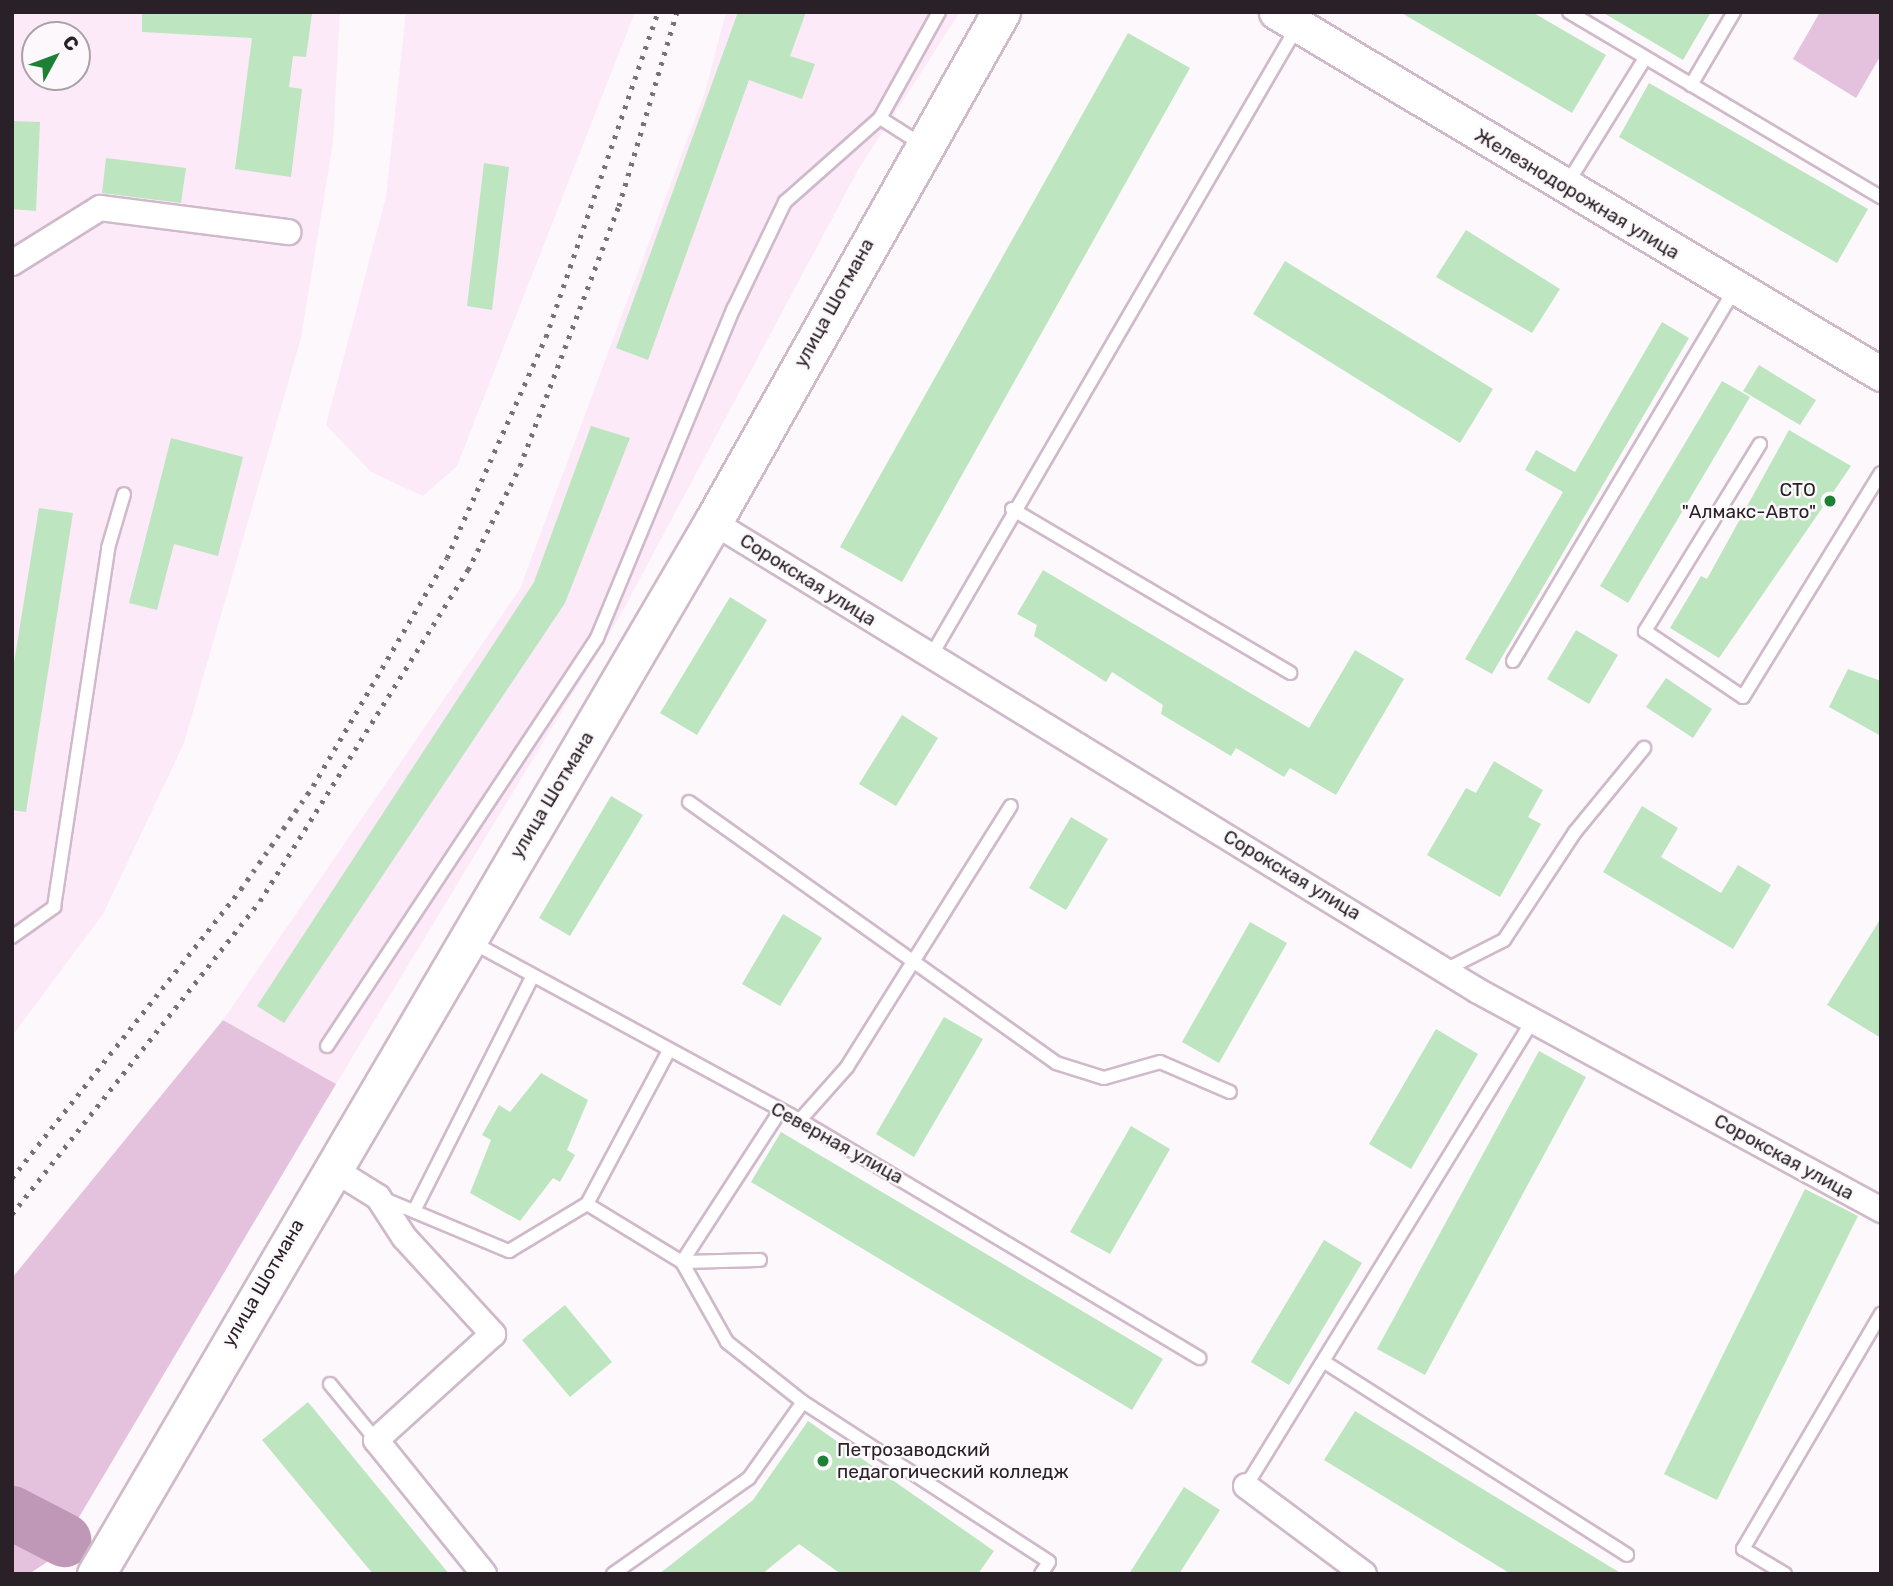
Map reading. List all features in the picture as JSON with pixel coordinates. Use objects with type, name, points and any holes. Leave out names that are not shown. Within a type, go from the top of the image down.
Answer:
[{"type":"main road","name":"улица Шотмана","points":[[96,1574],[330,1167],[713,522],[922,144],[1001,12]]},
{"type":"street","name":"Железнодорожная улица","points":[[1287,20],[1881,374]]},
{"type":"street","points":[[12,263],[100,208],[288,232]]},
{"type":"street","name":"Сорокская улица","points":[[713,522],[1445,970],[1881,1210]]},
{"type":"street","points":[[330,1167],[379,1197],[404,1237],[493,1334],[376,1440],[484,1574]]},
{"type":"street","points":[[1246,1486],[1364,1574]]},
{"type":"lane","points":[[327,1046],[597,638],[734,308],[785,202],[880,118],[939,12]]},
{"type":"lane","points":[[1569,12],[1881,197]]},
{"type":"lane","points":[[1691,85],[1734,12]]},
{"type":"lane","points":[[931,656],[1287,20]]},
{"type":"lane","points":[[1565,187],[1645,58]]},
{"type":"lane","points":[[880,118],[922,144]]},
{"type":"lane","points":[[1513,660],[1735,289]]},
{"type":"lane","points":[[1760,444],[1645,631],[1743,697],[1881,473]]},
{"type":"lane","points":[[12,937],[54,907],[108,548],[124,494]]},
{"type":"lane","points":[[1012,509],[1290,673]]},
{"type":"lane","points":[[1445,970],[1504,940],[1575,832],[1644,748]]},
{"type":"lane","points":[[689,802],[916,958],[1056,1063],[1104,1078],[1160,1062],[1230,1092]]},
{"type":"lane","points":[[800,1119],[847,1067],[1011,806]]},
{"type":"lane","name":"Северная улица","points":[[466,939],[668,1052],[800,1119],[1200,1358]]},
{"type":"lane","points":[[414,1211],[532,977]]},
{"type":"lane","points":[[1246,1486],[1326,1363],[1533,1020]]},
{"type":"lane","points":[[379,1197],[509,1251],[587,1204],[668,1052]]},
{"type":"lane","points":[[682,1262],[780,1111]]},
{"type":"lane","points":[[587,1204],[682,1262],[727,1342],[803,1402],[1049,1562],[1041,1574]]},
{"type":"lane","points":[[682,1262],[760,1260]]},
{"type":"lane","points":[[1785,1574],[1743,1549],[1881,1314]]},
{"type":"lane","points":[[1326,1363],[1627,1555]]},
{"type":"lane","points":[[330,1384],[376,1440]]},
{"type":"lane","points":[[613,1574],[631,1570],[749,1478],[803,1402]]},
{"type":"shaded area","points":[[12,12],[340,12],[333,142],[301,338],[184,743],[103,914],[12,1036]]},
{"type":"shaded area","points":[[406,12],[635,12],[457,466],[423,496],[371,472],[326,425],[386,197]]},
{"type":"shaded area","points":[[726,12],[960,12],[858,170],[621,614],[336,1084],[223,1020],[520,589],[705,92]]},
{"type":"shaded area","points":[[1820,12],[1881,12],[1881,55],[1856,98],[1793,59]]},
{"type":"shaded area","points":[[223,1020],[336,1084],[56,1556],[29,1574],[12,1574],[12,1278]]},
{"type":"building","points":[[142,12],[312,14],[306,57],[293,56],[289,87],[302,89],[291,177],[235,169],[252,38],[142,32]]},
{"type":"building","points":[[738,12],[806,12],[790,56],[815,64],[802,99],[749,80],[648,360],[616,348]]},
{"type":"building","points":[[1400,12],[1532,12],[1606,55],[1572,113]]},
{"type":"building","points":[[1602,12],[1711,12],[1683,60]]},
{"type":"building","points":[[1128,33],[1190,68],[902,582],[840,547]]},
{"type":"building","points":[[1649,83],[1868,209],[1837,263],[1619,137]]},
{"type":"building","points":[[12,121],[40,122],[36,211],[12,209]]},
{"type":"building","points":[[106,158],[186,168],[181,203],[102,193]]},
{"type":"building","points":[[484,163],[509,167],[492,310],[467,306]]},
{"type":"building","points":[[1466,230],[1560,289],[1532,333],[1436,277]]},
{"type":"building","points":[[1285,261],[1493,389],[1460,443],[1253,314]]},
{"type":"building","points":[[1662,322],[1689,338],[1492,674],[1465,659],[1563,492],[1525,470],[1536,450],[1575,472]]},
{"type":"building","points":[[1759,365],[1816,400],[1800,425],[1743,391]]},
{"type":"building","points":[[1722,381],[1750,397],[1628,603],[1600,586]]},
{"type":"building","points":[[591,426],[630,438],[565,603],[284,1023],[257,1006],[534,582]]},
{"type":"building","points":[[1789,430],[1851,466],[1719,658],[1670,628],[1701,576],[1707,579]]},
{"type":"building","points":[[171,438],[243,457],[218,556],[174,544],[157,610],[129,603]]},
{"type":"building","points":[[39,508],[73,513],[26,812],[12,810],[12,675]]},
{"type":"building","points":[[1043,570],[1309,728],[1355,650],[1404,679],[1336,795],[1290,768],[1284,777],[1236,748],[1231,756],[1161,714],[1163,705],[1112,672],[1106,682],[1034,636],[1037,625],[1017,614]]},
{"type":"building","points":[[730,597],[767,620],[697,735],[660,713]]},
{"type":"building","points":[[1576,630],[1618,655],[1589,704],[1547,679]]},
{"type":"building","points":[[1848,669],[1881,681],[1881,736],[1829,707]]},
{"type":"building","points":[[1666,678],[1712,709],[1693,738],[1646,707]]},
{"type":"building","points":[[902,715],[938,738],[896,806],[859,784]]},
{"type":"building","points":[[1494,761],[1543,790],[1528,817],[1541,824],[1500,897],[1427,855],[1466,788],[1476,793]]},
{"type":"building","points":[[611,796],[643,815],[570,936],[539,918]]},
{"type":"building","points":[[1642,806],[1678,828],[1661,857],[1721,893],[1738,865],[1771,885],[1733,949],[1603,872]]},
{"type":"building","points":[[1071,817],[1108,839],[1066,910],[1029,888]]},
{"type":"building","points":[[783,914],[822,938],[780,1006],[742,984]]},
{"type":"building","points":[[1881,918],[1881,1038],[1827,1005]]},
{"type":"building","points":[[1250,922],[1287,943],[1219,1063],[1182,1042]]},
{"type":"building","points":[[944,1017],[983,1039],[914,1157],[876,1134]]},
{"type":"building","points":[[1436,1029],[1478,1054],[1411,1169],[1369,1144]]},
{"type":"building","points":[[1539,1051],[1586,1077],[1425,1375],[1377,1349]]},
{"type":"building","points":[[541,1073],[588,1100],[567,1150],[575,1155],[560,1182],[553,1178],[520,1221],[470,1193],[491,1140],[482,1135],[499,1105],[510,1112]]},
{"type":"building","points":[[1131,1126],[1170,1149],[1110,1254],[1070,1232]]},
{"type":"building","points":[[781,1132],[1163,1359],[1132,1410],[751,1182]]},
{"type":"building","points":[[1805,1189],[1858,1216],[1717,1500],[1664,1474]]},
{"type":"building","points":[[1324,1240],[1362,1263],[1289,1385],[1251,1362]]},
{"type":"building","points":[[565,1305],[612,1362],[570,1397],[522,1340]]},
{"type":"building","points":[[308,1402],[449,1574],[373,1574],[262,1440]]},
{"type":"building","points":[[1355,1411],[1622,1574],[1511,1574],[1324,1460]]},
{"type":"building","name":"Петрозаводский педагогический колледж","points":[[808,1421],[994,1551],[978,1574],[841,1574],[799,1544],[762,1574],[659,1574],[753,1500]]},
{"type":"building","points":[[1184,1487],[1220,1510],[1179,1574],[1129,1574]]},
{"type":"waterway","points":[[12,1513],[64,1540]]},
{"type":"railway","points":[[12,1178],[241,889],[313,786],[447,558],[546,337],[658,12]]},
{"type":"railway","points":[[12,1214],[260,901],[468,570],[520,466],[619,206],[677,12]]},
{"type":"place","name":"СТО \"Алмакс-Авто\"","points":[[1830,501]]},
{"type":"place","name":"Петрозаводский педагогический колледж","points":[[823,1461]]}]
